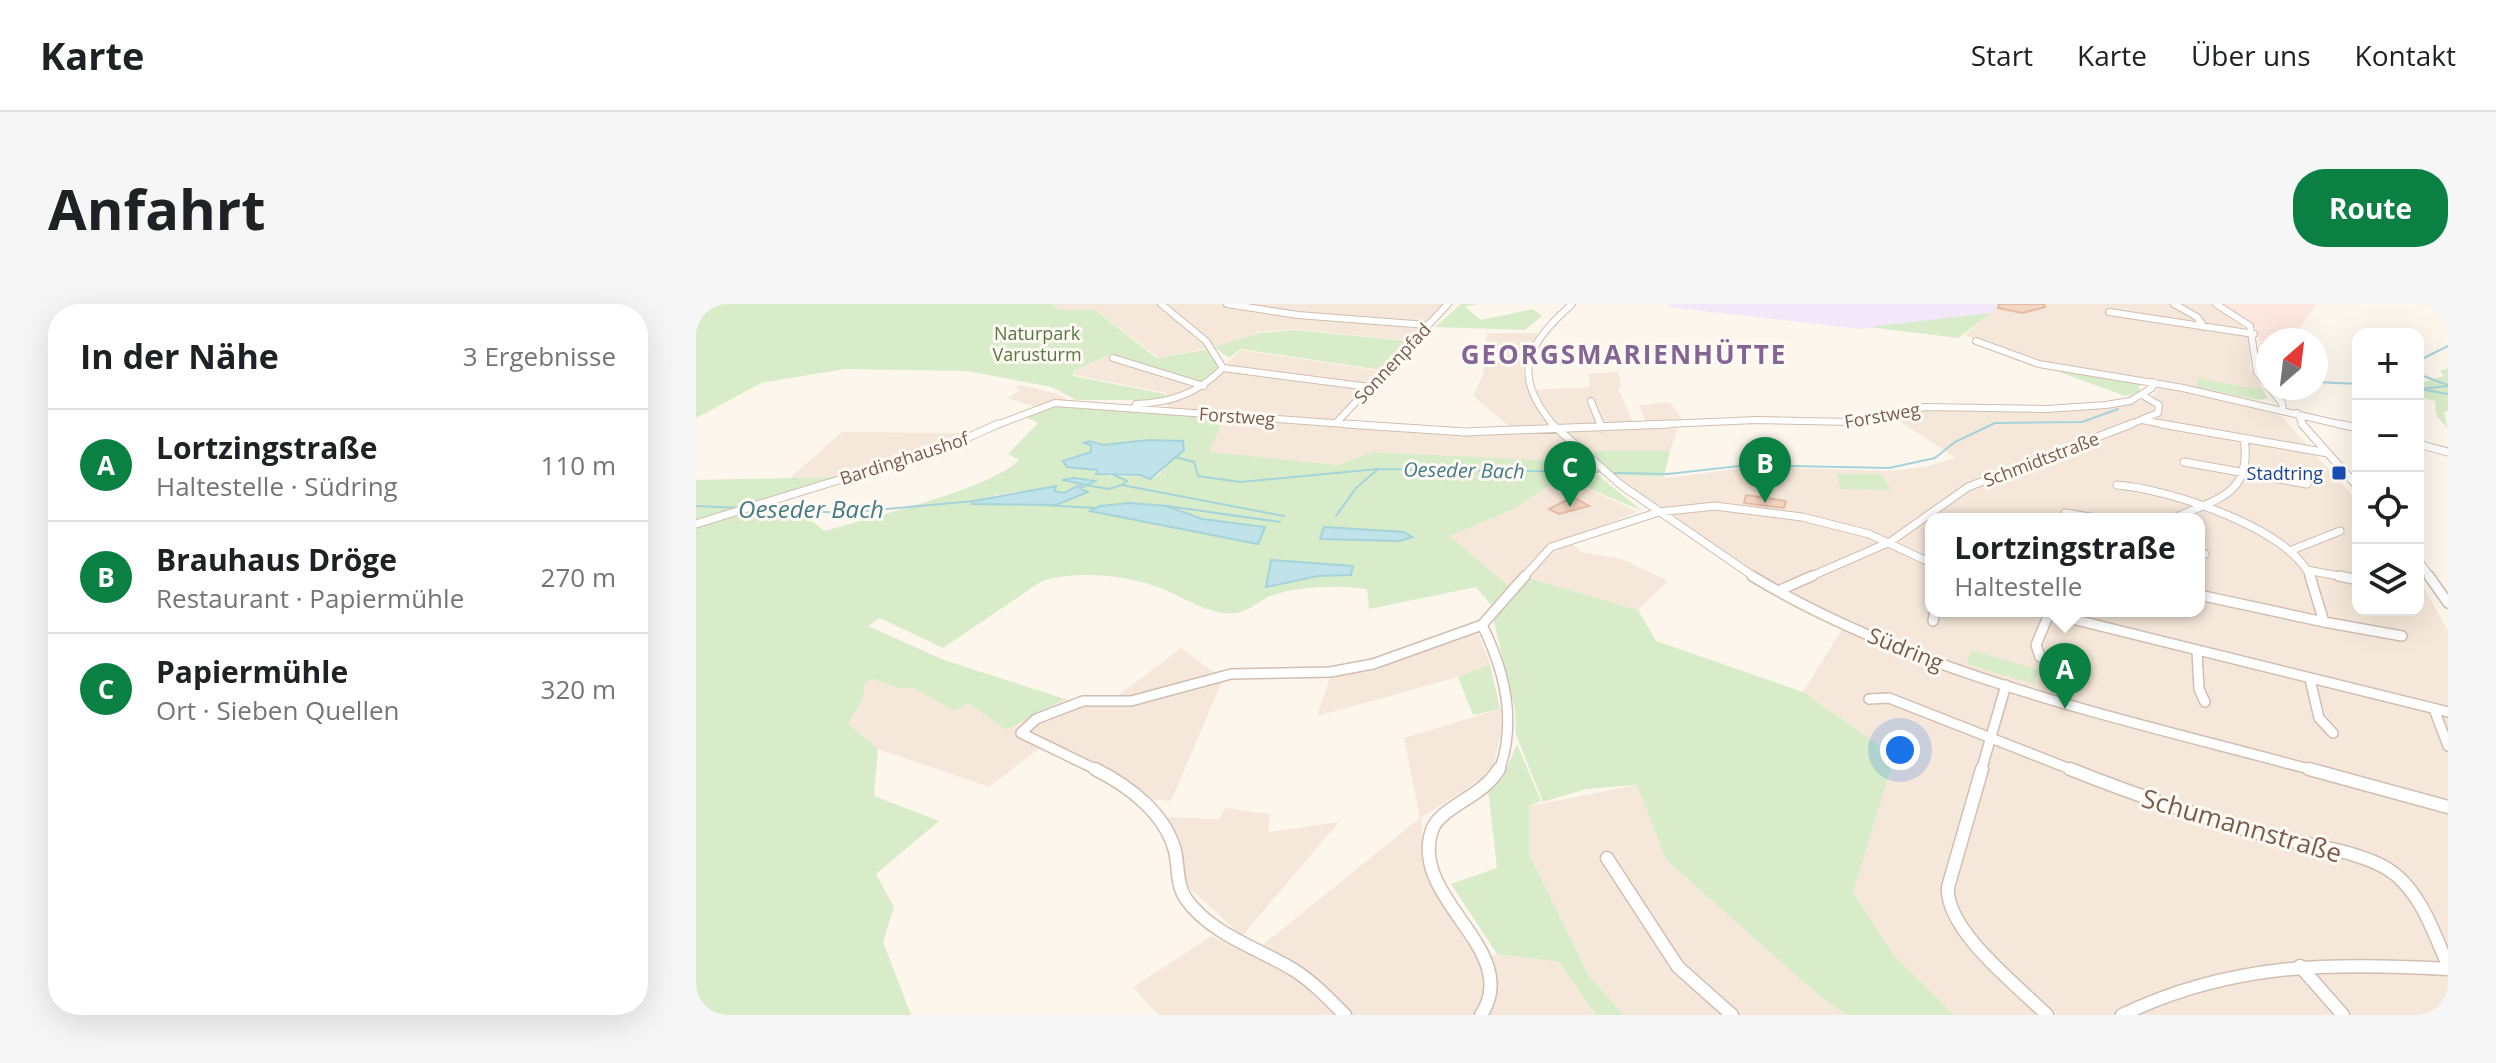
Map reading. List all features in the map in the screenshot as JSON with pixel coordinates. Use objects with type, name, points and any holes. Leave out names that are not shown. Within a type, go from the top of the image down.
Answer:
[{"type":"street","points":[[1161,304],[1210,345],[1221,359],[1223,368]]},
{"type":"street","points":[[1227,304],[1298,315],[1427,325]]},
{"type":"street","name":"Sonnenpfad","points":[[1337,422],[1448,304]]},
{"type":"street","name":"Südring","points":[[1572,304],[1546,329],[1528,360],[1527,374],[1555,429],[1585,457],[1659,512],[1728,562],[1778,591],[1915,654],[2006,685],[2448,807]]},
{"type":"street","points":[[2174,304],[2197,317],[2204,327]]},
{"type":"street","points":[[2216,304],[2239,317],[2254,334],[2257,372],[2282,403],[2283,410]]},
{"type":"street","points":[[2109,312],[2254,334]]},
{"type":"street","points":[[1976,341],[2039,364],[2152,382],[2352,427]]},
{"type":"street","points":[[1113,358],[1204,386]]},
{"type":"street","points":[[1088,404],[1165,401],[1204,386],[1223,368]]},
{"type":"street","points":[[1223,368],[1369,387]]},
{"type":"street","points":[[2142,420],[2160,408],[2144,396],[2152,382]]},
{"type":"street","name":"Forstweg","points":[[1065,402],[1465,432],[1756,420],[1853,422],[1925,407],[2080,408],[2144,396]]},
{"type":"street","points":[[1591,401],[1602,428]]},
{"type":"street","name":"Bardinghaushof","points":[[696,524],[949,446],[1028,410],[1065,402]]},
{"type":"street","points":[[2297,413],[2352,480]]},
{"type":"street","points":[[2142,420],[2328,453]]},
{"type":"street","name":"Schmidtstraße","points":[[1931,513],[1968,487],[2142,420]]},
{"type":"street","points":[[2186,513],[2227,493],[2243,479],[2244,439]]},
{"type":"street","points":[[2424,446],[2448,452]]},
{"type":"street","points":[[2184,462],[2307,484]]},
{"type":"street","points":[[2117,485],[2163,491],[2292,550],[2307,570],[2324,622]]},
{"type":"street","points":[[1345,1015],[1294,970],[1227,938],[1194,909],[1181,893],[1175,873],[1173,843],[1142,799],[1109,773],[1021,733],[1036,719],[1083,701],[1131,701],[1231,674],[1330,672],[1373,664],[1482,625],[1551,547],[1659,512],[1715,506],[1802,517],[1890,542],[1925,560]]},
{"type":"street","name":"Schmidtstraße","points":[[1778,591],[1890,542],[1925,517]]},
{"type":"street","points":[[2292,550],[2340,531]]},
{"type":"street","points":[[2424,569],[2448,603]]},
{"type":"street","points":[[2307,570],[2352,579]]},
{"type":"street","points":[[2205,596],[2402,636]]},
{"type":"street","points":[[1933,621],[1934,617]]},
{"type":"street","points":[[2040,657],[2036,645],[2043,617]]},
{"type":"street","points":[[2073,617],[2197,652],[2448,712]]},
{"type":"street","points":[[1481,1015],[1489,1008],[1494,980],[1485,957],[1439,887],[1430,840],[1432,827],[1440,816],[1486,788],[1507,754],[1508,712],[1497,663],[1482,625]]},
{"type":"street","points":[[2197,652],[2199,689],[2205,702]]},
{"type":"street","points":[[2310,679],[2319,718],[2333,733]]},
{"type":"street","points":[[2006,685],[1948,887],[1947,903],[1967,935],[2047,1015]]},
{"type":"street","name":"Schumannstraße","points":[[1869,699],[1889,698],[2135,795],[2264,835],[2362,859],[2394,873],[2415,894],[2448,967]]},
{"type":"street","points":[[2434,709],[2448,746]]},
{"type":"street","points":[[1607,858],[1678,967],[1732,1015]]},
{"type":"street","points":[[2122,1015],[2182,989],[2245,973],[2300,966],[2368,963],[2448,967]]},
{"type":"street","points":[[2300,966],[2343,1015]]},
{"type":"shaded area","points":[[1051,304],[1448,304],[1411,341],[1295,329],[1258,332],[1235,342],[1159,358],[1096,310],[1059,310]]},
{"type":"shaded area","points":[[1669,304],[2001,304],[1991,313],[1860,329],[1668,307]]},
{"type":"shaded area","points":[[2001,304],[2211,304],[2242,326],[2249,339],[2250,369],[2256,379],[2256,399],[2033,362],[1965,335]]},
{"type":"shaded area","points":[[2222,304],[2317,304],[2300,328],[2256,330]]},
{"type":"shaded area","points":[[1487,333],[1538,333],[1524,359],[1523,374],[1529,390],[1590,387],[1588,374],[1618,372],[1621,386],[1618,388],[1636,429],[1678,427],[1670,451],[1595,451],[1582,462],[1372,452],[1338,465],[1208,452],[1168,409],[1166,393],[1074,375],[1075,371],[1111,354],[1204,384],[1241,350],[1381,371],[1333,423],[1515,431],[1473,396],[1483,375]]},
{"type":"shaded area","points":[[1020,385],[1066,398],[1065,401],[1036,407],[1007,398],[1021,390],[1015,387]]},
{"type":"shaded area","points":[[2159,387],[2255,407],[2281,416],[2352,495],[2352,616],[2424,616],[2424,588],[2448,631],[2448,1015],[1954,1015],[1894,956],[1853,892],[1895,756],[1803,692],[1847,621],[1731,560],[1614,475],[1669,478],[1748,467],[1892,471],[1928,466],[1956,458],[1891,416],[1927,408],[2074,409],[2134,403],[2152,397]]},
{"type":"shaded area","points":[[1670,402],[1684,422],[1647,425],[1639,405]]},
{"type":"shaded area","points":[[842,432],[976,433],[840,477],[790,478]]},
{"type":"shaded area","points":[[1563,477],[1638,512],[1552,545],[1509,586],[1448,536],[1512,510]]},
{"type":"shaded area","points":[[1573,544],[1581,552],[1622,559],[1668,581],[1638,610],[1528,578],[1550,553]]},
{"type":"shaded area","points":[[1478,633],[1490,664],[1458,677],[1317,716],[1331,675]]},
{"type":"shaded area","points":[[1181,648],[1223,679],[1171,801],[1147,799],[1112,771],[1045,744],[989,787],[878,749],[848,724],[863,698],[865,683],[872,679],[898,688],[913,688],[955,711],[968,703],[1006,730],[1065,699],[1084,704],[1107,704]]},
{"type":"shaded area","points":[[1500,709],[1502,728],[1492,772],[1421,818],[1424,864],[1438,899],[1478,959],[1497,954],[1559,962],[1596,1015],[1158,1015],[1133,987],[1212,936],[1250,955],[1420,818],[1404,738]]},
{"type":"shaded area","points":[[1637,785],[1666,860],[1823,999],[1846,1015],[1624,1015],[1589,976],[1529,854],[1529,806]]},
{"type":"shaded area","points":[[1225,808],[1270,814],[1268,832],[1339,822],[1242,936],[1186,885],[1178,844],[1166,817],[1220,819]]},
{"type":"green space","name":"Naturpark Varusturm","points":[[696,304],[1051,304],[1059,310],[1095,310],[1157,358],[1209,349],[1219,367],[1203,382],[1111,354],[1074,371],[1073,376],[1165,394],[1165,400],[1076,400],[1052,387],[967,371],[845,369],[761,383],[696,418]]},
{"type":"green space","points":[[1461,304],[1477,304],[1465,307],[1481,320],[1533,309],[1542,316],[1525,330],[1435,327]]},
{"type":"green space","points":[[1991,313],[1958,338],[1869,327]]},
{"type":"green space","points":[[1295,330],[1408,341],[1381,370],[1241,349],[1229,358],[1214,347],[1259,333]]},
{"type":"green space","points":[[2448,368],[2448,411],[2444,412],[2448,429],[2436,415],[2435,401],[2424,398],[2424,382],[2444,376],[2440,371]]},
{"type":"green space","points":[[2051,369],[2128,380],[2140,384],[2139,392],[2125,396]]},
{"type":"green space","points":[[2198,378],[2256,389],[2256,399],[2197,387]]},
{"type":"green space","points":[[1075,405],[1224,417],[1209,452],[1338,465],[1372,452],[1582,462],[1642,511],[1562,477],[1512,510],[1449,536],[1509,586],[1491,605],[1476,587],[1369,609],[1367,589],[1331,587],[1282,593],[1241,612],[1227,613],[1208,609],[1149,584],[1119,577],[1087,575],[1042,581],[943,648],[880,618],[868,626],[944,660],[1065,699],[1006,730],[968,703],[955,711],[913,688],[898,688],[872,679],[865,683],[863,698],[848,724],[878,749],[874,796],[939,821],[876,874],[894,907],[883,942],[911,1015],[696,1015],[696,480],[840,477],[732,509],[792,504],[824,531],[928,502],[1005,471],[1019,460],[1008,454],[1038,423],[1025,417],[1049,406]],"holes":[[[1148,440],[1183,441],[1160,474],[1150,479],[1110,476],[1067,467],[1064,461],[1091,451],[1089,441],[1103,445]],[[1094,481],[1079,488],[1087,492],[1056,505],[973,504],[996,495],[1055,487],[1054,491],[1064,493],[1083,484],[1065,482]],[[1091,511],[1191,514],[1202,519],[1265,527]],[[1272,560],[1353,566],[1350,575],[1318,576],[1267,587]]]},
{"type":"green space","points":[[1595,451],[1670,451],[1664,477],[1614,475],[1589,456]]},
{"type":"green space","points":[[1836,474],[1881,474],[1891,490],[1841,489]]},
{"type":"green space","points":[[1528,578],[1638,610],[1656,641],[1803,692],[1895,756],[1853,892],[1894,956],[1954,1015],[1846,1015],[1823,999],[1666,860],[1637,785],[1586,789],[1543,802],[1516,735],[1515,709],[1493,618]]},
{"type":"green space","points":[[1971,650],[2038,670],[2034,684],[1967,664]]},
{"type":"green space","points":[[1490,664],[1500,709],[1473,715],[1458,677]]},
{"type":"green space","points":[[1517,744],[1541,801],[1529,806],[1529,854],[1589,976],[1624,1015],[1596,1015],[1559,962],[1497,954],[1451,884],[1497,868],[1488,789],[1502,779]]},
{"type":"water","points":[[1148,440],[1183,441],[1184,450],[1150,479],[1140,475],[1096,474],[1097,470],[1067,467],[1063,461],[1091,452],[1091,445],[1084,443],[1089,441],[1103,445]]},
{"type":"water","points":[[1062,480],[1095,481],[1080,488],[1088,492],[1056,505],[972,504],[974,501],[1056,486],[1054,491],[1064,493],[1082,484]]},
{"type":"water","points":[[1130,503],[1167,506],[1202,519],[1265,527],[1258,544],[1090,511],[1100,506]]},
{"type":"water","points":[[1324,527],[1404,532],[1412,537],[1400,541],[1320,539]]},
{"type":"water","points":[[1271,560],[1353,566],[1351,575],[1318,576],[1266,587]]},
{"type":"building","points":[[1999,304],[2044,304],[2045,307],[2022,313],[1998,308]]},
{"type":"building","points":[[1746,495],[1786,501],[1784,508],[1744,503]]},
{"type":"building","points":[[1573,497],[1589,506],[1559,514],[1549,509]]},
{"type":"waterway","points":[[2424,358],[2448,346]]},
{"type":"waterway","points":[[2424,376],[2448,385]]},
{"type":"waterway","name":"Oeseder Bach","points":[[2328,383],[2352,384]]},
{"type":"waterway","name":"Oeseder Bach","points":[[2448,386],[2420,389],[2448,394]]},
{"type":"waterway","name":"Oeseder Bach","points":[[1615,473],[1668,474],[1748,465],[1889,468],[1935,458],[1955,442],[1995,423],[2082,422],[2118,409]]},
{"type":"waterway","name":"Oeseder Bach","points":[[1175,457],[1194,462],[1198,476],[1240,482],[1378,469]]},
{"type":"waterway","name":"Oeseder Bach","points":[[1336,516],[1356,488],[1378,469]]},
{"type":"waterway","name":"Oeseder Bach","points":[[1378,469],[1598,472]]},
{"type":"waterway","points":[[1114,475],[1127,481],[1123,484]]},
{"type":"waterway","points":[[1085,485],[1109,489],[1122,485],[1284,516]]},
{"type":"waterway","name":"Oeseder Bach","points":[[756,508],[843,513],[974,501]]},
{"type":"waterway","points":[[1042,505],[1096,508]]},
{"type":"waterway","name":"Oeseder Bach","points":[[696,506],[740,508]]},
{"type":"waterway","points":[[1167,506],[1280,522]]},
{"type":"place","name":"Stadtring","points":[[2339,473]]},
{"type":"place","name":"Brauhaus Dröge","points":[[1765,503]]},
{"type":"place","name":"Papiermühle","points":[[1570,507]]},
{"type":"place","name":"Lortzingstraße","points":[[2065,709]]},
{"type":"district","name":"GEORGSMARIENHÜTTE","points":[[1624,354]]}]
